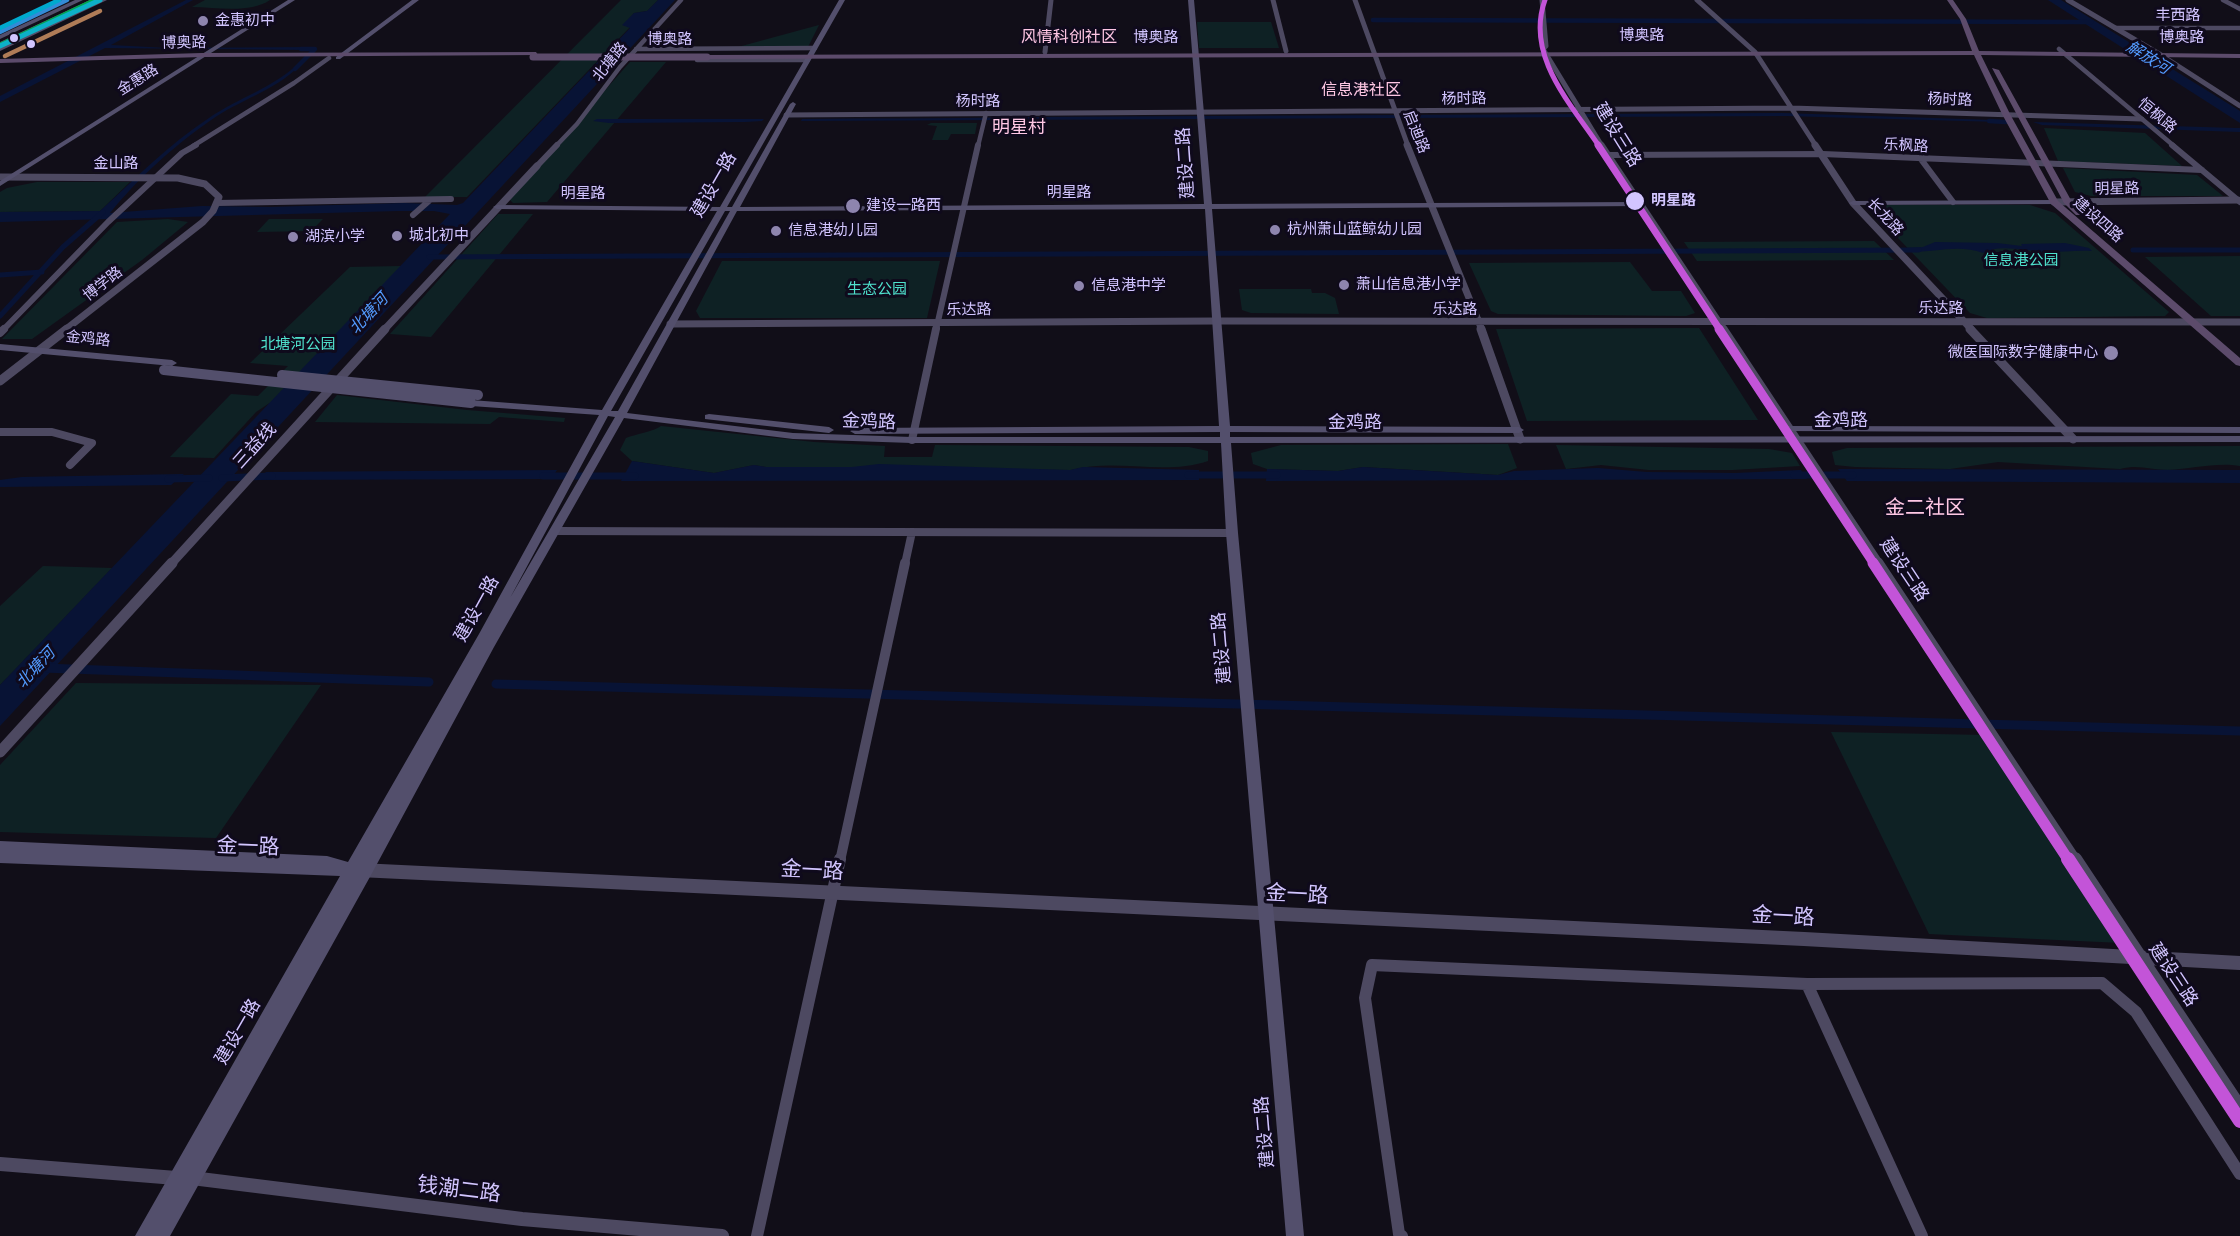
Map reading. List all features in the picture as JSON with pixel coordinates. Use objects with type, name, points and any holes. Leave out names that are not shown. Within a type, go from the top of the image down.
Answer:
[{"type":"main road","points":[[0,39],[80,0]]},
{"type":"main road","points":[[0,39],[87,0]]},
{"type":"main road","points":[[0,47],[95,0]]},
{"type":"main road","points":[[0,47],[104,0]]},
{"type":"main road","name":"金惠路","points":[[0,184],[292,0]]},
{"type":"main road","points":[[341,56],[416,0]]},
{"type":"main road","name":"建设一路","points":[[814,56],[842,0]]},
{"type":"main road","name":"建设一路","points":[[359,870],[608,409],[723,208],[849,0]]},
{"type":"main road","name":"建设二路","points":[[1191,0],[1202,116],[1246,704],[1295,1236]]},
{"type":"main road","name":"建设二路","points":[[1196,0],[1197,53]]},
{"type":"main road","name":"建设四路","points":[[1950,0],[1968,21]]},
{"type":"main road","name":"建设四路","points":[[1957,0],[1968,21],[2006,114],[2054,202],[2240,363]]},
{"type":"main road","points":[[9,33],[28,27]]},
{"type":"main road","name":"博奥路","points":[[0,62],[341,56],[814,56],[1753,50],[1979,50],[2240,54]]},
{"type":"main road","name":"建设四路","points":[[1979,50],[2019,115],[2068,203],[2240,352]]},
{"type":"main road","name":"博奥路","points":[[814,56],[1045,52],[1374,52]]},
{"type":"main road","name":"博奥路","points":[[308,57],[341,56]]},
{"type":"main road","name":"建设一路","points":[[144,1236],[184,1178],[583,483],[797,95]]},
{"type":"main road","name":"明星路","points":[[1853,203],[2054,202]]},
{"type":"main road","name":"明星路","points":[[497,207],[1641,204]]},
{"type":"main road","name":"金鸡路","points":[[0,347],[172,363],[474,399]]},
{"type":"main road","name":"金鸡路","points":[[0,354],[474,399],[608,409],[793,436],[1794,434],[2064,429],[2240,430]]},
{"type":"main road","name":"金鸡路","points":[[1794,434],[2073,439],[2240,439]]},
{"type":"main road","name":"金一路","points":[[3,852],[144,859],[321,872],[359,870]]},
{"type":"main road","name":"建设一路","points":[[160,1236],[184,1178]]},
{"type":"street","name":"北塘路","points":[[537,166],[584,115],[626,60],[681,0]]},
{"type":"street","points":[[1045,52],[1051,0]]},
{"type":"street","points":[[1273,0],[1286,51]]},
{"type":"street","name":"启迪路","points":[[1355,0],[1395,115],[1479,323],[1518,435]]},
{"type":"street","points":[[1537,0],[1546,46],[1544,51]]},
{"type":"street","points":[[1541,21],[1542,0]]},
{"type":"street","name":"长龙路","points":[[1697,0],[1753,50],[1853,203],[2073,439]]},
{"type":"street","points":[[2068,0],[2240,106]]},
{"type":"street","name":"丰西路","points":[[2223,0],[2240,9]]},
{"type":"street","name":"丰西路","points":[[2115,28],[2240,28]]},
{"type":"street","points":[[636,49],[814,56]]},
{"type":"street","name":"建设三路","points":[[1544,51],[1608,155],[1717,321],[2240,1108]]},
{"type":"street","name":"恒枫路","points":[[2061,51],[2239,201]]},
{"type":"street","points":[[626,60],[814,56]]},
{"type":"street","points":[[0,333],[108,222],[182,153],[294,83],[329,58]]},
{"type":"street","name":"杨时路","points":[[786,115],[986,117],[1795,112],[2006,114],[2145,122]]},
{"type":"street","points":[[914,435],[962,207],[986,117]]},
{"type":"street","name":"乐枫路","points":[[1608,155],[1823,154],[2202,170]]},
{"type":"street","points":[[1920,158],[1953,202]]},
{"type":"street","name":"三益线","points":[[0,752],[455,252],[537,166]]},
{"type":"street","name":"金山路","points":[[0,177],[133,177],[194,180],[206,184],[217,192],[217,204]]},
{"type":"street","points":[[217,204],[452,199]]},
{"type":"street","points":[[415,214],[429,201]]},
{"type":"street","name":"明星路","points":[[2054,202],[2239,201]]},
{"type":"street","name":"博学路","points":[[0,381],[207,219],[217,204]]},
{"type":"street","name":"乐达路","points":[[670,324],[1216,321],[2240,322]]},
{"type":"street","points":[[0,432],[52,432],[92,443],[70,465]]},
{"type":"street","points":[[555,531],[1232,533]]},
{"type":"street","points":[[757,1236],[912,532]]},
{"type":"street","name":"金一路","points":[[359,870],[1804,939],[2240,963]]},
{"type":"street","points":[[1402,1236],[1399,1234],[1365,998],[1372,965],[1807,984],[2102,983],[2136,1012],[2240,1174]]},
{"type":"street","points":[[1807,984],[1922,1236]]},
{"type":"street","name":"钱潮二路","points":[[0,1164],[184,1178],[522,1219],[722,1236]]},
{"type":"green space","points":[[205,0],[270,0],[243,8],[192,7]]},
{"type":"green space","points":[[621,0],[658,0],[647,11],[634,13],[623,25],[630,27],[467,197],[425,197]]},
{"type":"green space","points":[[1197,22],[1271,22],[1279,48],[1199,48]]},
{"type":"green space","points":[[819,25],[808,47],[738,47]]},
{"type":"green space","points":[[630,62],[666,62],[547,202],[513,203],[509,199]]},
{"type":"green space","points":[[931,123],[977,123],[975,134],[951,134],[948,140],[932,140],[937,126],[927,125]]},
{"type":"green space","points":[[2044,128],[2145,133],[2182,166],[2058,161]]},
{"type":"green space","points":[[2063,168],[2197,175],[2223,196],[2091,196],[2075,192]]},
{"type":"green space","points":[[37,182],[130,182],[100,211],[0,212],[0,192],[7,188]]},
{"type":"green space","name":"信息港公园","points":[[1875,205],[2030,205],[2055,213],[2169,312],[2165,316],[1987,318],[1970,313],[1874,213]]},
{"type":"green space","points":[[498,214],[533,214],[431,337],[390,334]]},
{"type":"green space","points":[[168,219],[188,222],[142,260],[32,339],[2,339],[117,222]]},
{"type":"green space","points":[[269,219],[323,219],[311,231],[257,232]]},
{"type":"green space","points":[[1874,241],[1894,260],[1697,261],[1684,242]]},
{"type":"green space","points":[[2240,256],[2240,316],[2211,316],[2145,257]]},
{"type":"green space","name":"生态公园","points":[[722,261],[940,261],[927,318],[700,318],[696,311]]},
{"type":"green space","points":[[1630,262],[1652,291],[1681,291],[1695,313],[1686,316],[1498,314],[1491,311],[1469,263]]},
{"type":"green space","name":"北塘河公园","points":[[402,266],[271,402],[256,412],[214,458],[170,457],[231,394],[258,396],[288,366],[250,363],[350,267]]},
{"type":"green space","points":[[1239,289],[1311,289],[1312,293],[1325,293],[1335,298],[1339,314],[1251,313],[1242,310]]},
{"type":"green space","points":[[1699,328],[1758,420],[1527,421],[1496,329]]},
{"type":"green space","points":[[337,395],[467,410],[565,418],[564,422],[499,417],[490,424],[315,422]]},
{"type":"green space","points":[[661,426],[814,442],[885,446],[884,457],[932,457],[935,445],[1189,447],[1208,451],[1208,461],[1174,467],[1105,466],[1071,470],[766,467],[754,465],[714,473],[632,461],[620,450],[626,438]]},
{"type":"green space","points":[[1508,444],[1517,468],[1498,475],[1363,467],[1338,471],[1267,469],[1253,464],[1251,453],[1281,445]]},
{"type":"green space","points":[[1556,445],[1769,449],[1792,453],[1800,466],[1732,470],[1649,470],[1601,465],[1566,469]]},
{"type":"green space","points":[[2240,446],[2240,466],[2213,465],[2168,470],[1998,462],[1950,469],[1855,467],[1835,465],[1832,452],[1847,448]]},
{"type":"green space","points":[[43,566],[112,568],[0,685],[0,606]]},
{"type":"green space","points":[[76,683],[321,685],[216,838],[0,832],[0,765]]},
{"type":"green space","points":[[1831,732],[1985,735],[2122,943],[1929,934]]},
{"type":"water","points":[[186,0],[193,0],[111,45],[168,48],[315,47],[312,50],[105,48],[0,102],[0,96]]},
{"type":"water","name":"北塘河","points":[[658,0],[675,0],[0,726],[0,685],[450,214],[434,211],[398,211],[0,222],[0,212],[100,211],[194,128],[268,85],[300,62],[303,62],[284,79],[217,116],[188,137],[146,173],[110,213],[202,206],[270,207],[404,203],[457,205],[463,203],[630,28],[622,25],[634,13],[647,11]]},
{"type":"water","name":"解放河","points":[[2048,0],[2061,0],[2240,111],[2240,123]]},
{"type":"water","points":[[1782,113],[2000,122],[1786,116],[801,121],[802,119],[1022,117]]},
{"type":"water","points":[[597,119],[764,119],[745,122],[609,123],[593,121]]},
{"type":"water","points":[[2033,122],[2240,128],[2240,132],[2042,125]]},
{"type":"water","points":[[1935,242],[1997,243],[2022,246],[2021,244],[2065,243],[2089,248],[2092,251],[2048,252],[2006,248],[1983,253],[1965,249],[1911,252],[1907,248],[1923,247]]},
{"type":"water","points":[[632,461],[714,473],[754,465],[852,467],[879,464],[1070,470],[1083,467],[1199,470],[1199,480],[621,481]]},
{"type":"water","points":[[1363,467],[1498,475],[1514,471],[1598,468],[1647,472],[1735,473],[1801,470],[1807,479],[1266,481],[1267,469],[1338,471]]},
{"type":"water","points":[[1838,469],[2240,470],[2240,483],[1847,481]]},
{"type":"water","points":[[557,470],[551,479],[259,480],[266,472]]},
{"type":"water","points":[[184,474],[171,485],[0,487],[0,480],[22,477]]},
{"type":"waterway","points":[[1373,20],[2091,22]]},
{"type":"waterway","points":[[295,69],[315,49],[301,49]]},
{"type":"waterway","points":[[1989,121],[2006,122]]},
{"type":"waterway","points":[[40,272],[63,247],[103,212]]},
{"type":"waterway","points":[[429,257],[1919,250]]},
{"type":"waterway","points":[[2133,250],[2240,250]]},
{"type":"waterway","points":[[0,275],[40,272]]},
{"type":"waterway","points":[[0,316],[40,272]]},
{"type":"waterway","points":[[1188,475],[1277,475]]},
{"type":"waterway","points":[[1794,475],[1853,475]]},
{"type":"waterway","points":[[222,478],[272,476]]},
{"type":"waterway","points":[[543,476],[635,476]]},
{"type":"waterway","points":[[168,479],[209,478]]},
{"type":"waterway","name":"北塘河","points":[[43,668],[429,682]]},
{"type":"waterway","points":[[496,684],[2240,731]]},
{"type":"transit line","points":[[0,28],[59,0]]},
{"type":"transit line","points":[[0,32],[67,0]]},
{"type":"transit line","points":[[0,45],[95,0]]},
{"type":"transit line","points":[[0,46],[100,0]]},
{"type":"transit line","points":[[1545,0],[1541,12],[1539,35],[1544,57],[1561,89],[2240,1121]]},
{"type":"transit line","points":[[5,56],[100,11]]},
{"type":"place","name":"金惠初中","points":[[203,21]]},
{"type":"place","name":"明星路","points":[[1635,201]]},
{"type":"place","name":"建设一路西","points":[[853,206]]},
{"type":"place","name":"杭州萧山蓝鲸幼儿园","points":[[1275,230]]},
{"type":"place","name":"信息港幼儿园","points":[[776,231]]},
{"type":"place","name":"城北初中","points":[[397,236]]},
{"type":"place","name":"湖滨小学","points":[[293,237]]},
{"type":"place","name":"萧山信息港小学","points":[[1344,285]]},
{"type":"place","name":"信息港中学","points":[[1079,286]]},
{"type":"place","name":"微医国际数字健康中心","points":[[2111,353]]},
{"type":"district","name":"风情科创社区","points":[[1069,37]]},
{"type":"district","name":"信息港社区","points":[[1361,90]]},
{"type":"district","name":"明星村","points":[[1019,128]]},
{"type":"district","name":"金二社区","points":[[1925,508]]}]
